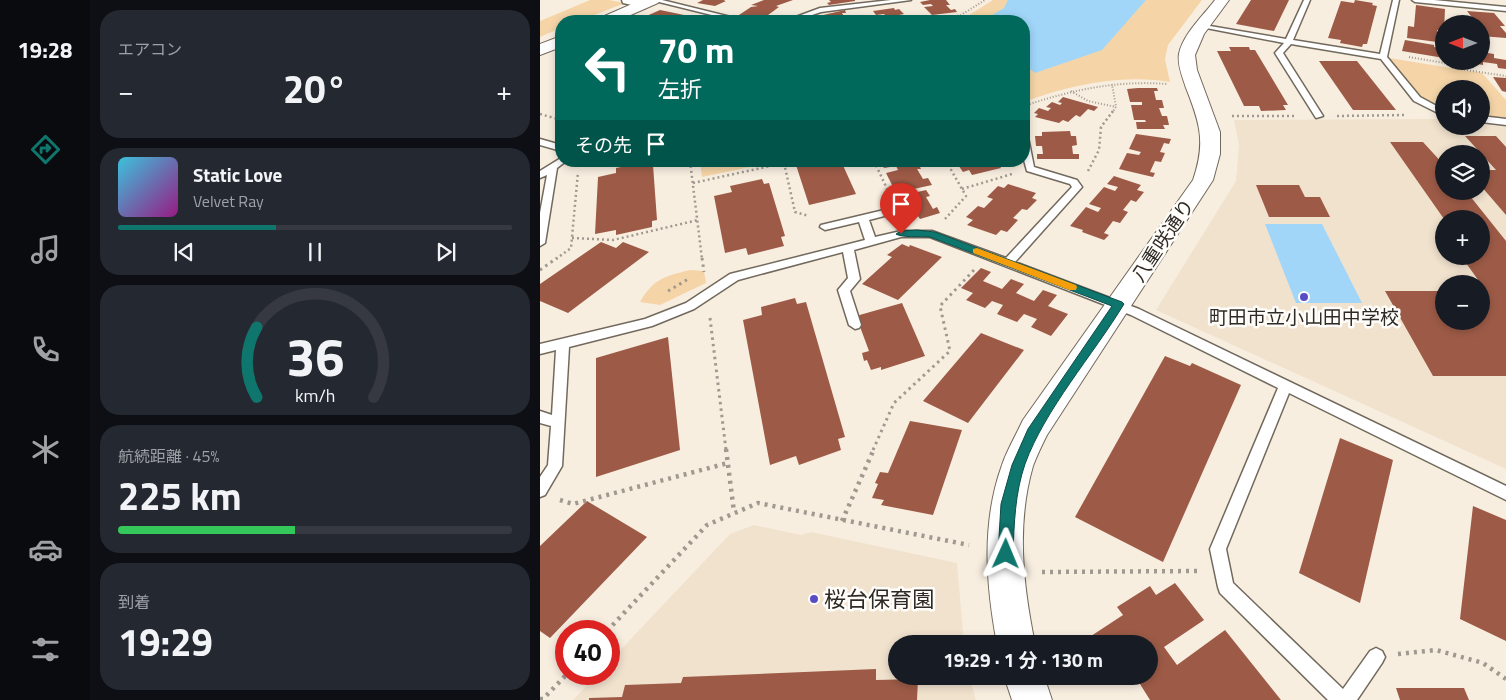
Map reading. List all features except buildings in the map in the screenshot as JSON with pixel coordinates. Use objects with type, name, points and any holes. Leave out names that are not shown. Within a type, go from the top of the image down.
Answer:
[{"type":"street","points":[[628,0],[651,1]]},
{"type":"street","name":"八重咲通り","points":[[1014,635],[1010,617],[1005,537],[1008,504],[1018,465],[1034,429],[1203,180],[1211,161],[1212,139],[1207,117],[1188,62],[1189,50],[1222,0]]},
{"type":"street","points":[[619,15],[651,1]]},
{"type":"street","points":[[540,50],[555,44]]},
{"type":"street","points":[[1027,685],[1032,700]]},
{"type":"lane","points":[[805,15],[820,10],[908,0]]},
{"type":"lane","points":[[1307,0],[1289,41],[1279,53],[1319,116]]},
{"type":"lane","points":[[1383,55],[1396,0]]},
{"type":"lane","points":[[1416,0],[1506,9]]},
{"type":"lane","points":[[651,1],[717,15]]},
{"type":"lane","points":[[1204,27],[1383,55],[1417,99],[1435,109]]},
{"type":"lane","points":[[1490,120],[1506,122]]},
{"type":"lane","points":[[540,142],[555,146]]},
{"type":"lane","points":[[540,175],[553,167]]},
{"type":"lane","points":[[540,243],[553,167]]},
{"type":"lane","points":[[1008,263],[1077,187],[1074,182],[1030,169]]},
{"type":"lane","points":[[825,227],[884,214]]},
{"type":"lane","points":[[863,218],[872,242]]},
{"type":"lane","points":[[540,349],[648,323],[690,306],[734,277],[901,234],[917,232],[932,234],[1118,304],[1506,493]]},
{"type":"lane","points":[[848,248],[854,279],[844,290],[855,325]]},
{"type":"lane","points":[[540,490],[555,466],[563,345]]},
{"type":"lane","points":[[1286,386],[1218,550],[1221,571],[1226,587],[1341,700]]},
{"type":"lane","points":[[540,417],[558,422]]},
{"type":"lane","points":[[1346,700],[1376,657]]},
{"type":"path","points":[[961,15],[984,0]]},
{"type":"path","points":[[1383,55],[1444,63],[1453,68],[1506,76]]},
{"type":"path","points":[[1030,104],[1071,91],[1112,84],[1140,82],[1174,84]]},
{"type":"path","points":[[1074,182],[1096,162],[1102,142],[1101,127],[1116,108],[1112,84]]},
{"type":"path","points":[[1071,91],[1088,102],[1116,108]]},
{"type":"path","points":[[540,114],[555,118]]},
{"type":"path","points":[[691,167],[734,512]]},
{"type":"path","points":[[693,183],[766,167]]},
{"type":"path","points":[[785,167],[795,212],[813,218],[825,227]]},
{"type":"path","points":[[877,167],[895,208],[884,214]]},
{"type":"path","points":[[932,234],[966,196],[949,167]]},
{"type":"path","points":[[962,189],[1030,169]]},
{"type":"path","points":[[540,270],[571,248],[578,171]]},
{"type":"path","points":[[572,238],[613,240],[698,220]]},
{"type":"path","points":[[842,521],[894,403],[950,351],[940,306],[988,255]]},
{"type":"path","points":[[556,499],[573,504],[728,462]]},
{"type":"path","points":[[617,620],[707,525],[758,503],[969,545]]},
{"type":"path","points":[[1042,572],[1221,571]]},
{"type":"path","points":[[1376,657],[1436,650],[1483,663],[1506,679]]},
{"type":"path","points":[[542,699],[556,685]]},
{"type":"shaded area","points":[[590,0],[609,0],[625,3],[594,15],[555,15],[555,31],[540,37],[540,21]]},
{"type":"shaded area","points":[[993,0],[1202,0],[1168,45],[1165,59],[1170,82],[1133,79],[1114,80],[1077,86],[1030,100],[1030,15],[969,15]]},
{"type":"shaded area","points":[[1383,57],[1435,65],[1435,70],[1463,70],[1482,73],[1488,80],[1435,80],[1435,109],[1417,99]]},
{"type":"shaded area","points":[[1490,82],[1506,100],[1506,122],[1490,120]]},
{"type":"shaded area","name":"町田市立小山田中学校","points":[[1435,119],[1435,135],[1490,135],[1490,125],[1506,127],[1506,469],[1156,310],[1236,181],[1239,145],[1234,120]]},
{"type":"shaded area","points":[[701,167],[750,167],[702,177]]},
{"type":"shaded area","points":[[690,270],[704,271],[706,283],[660,305],[640,302],[655,283],[673,274]]},
{"type":"shaded area","name":"桜台保育園","points":[[754,525],[801,535],[811,532],[957,563],[963,635],[888,635],[888,685],[972,685],[976,700],[573,700],[587,685],[620,685],[620,650],[730,534]]},
{"type":"water","points":[[1008,0],[1146,0],[1102,50],[1035,73],[1030,69],[1030,15],[992,15],[1004,8]]},
{"type":"water","points":[[1265,224],[1322,224],[1362,303],[1296,303]]},
{"type":"slow traffic","points":[[977,251],[1072,287]]},
{"type":"place","name":"町田市立小山田中学校","points":[[1304,297]]},
{"type":"place","name":"桜台保育園","points":[[814,599]]},
{"type":"route","points":[[901,234],[917,232],[932,234],[1118,304],[1034,429],[1018,465],[1008,504],[1005,537],[1006,554]]}]
